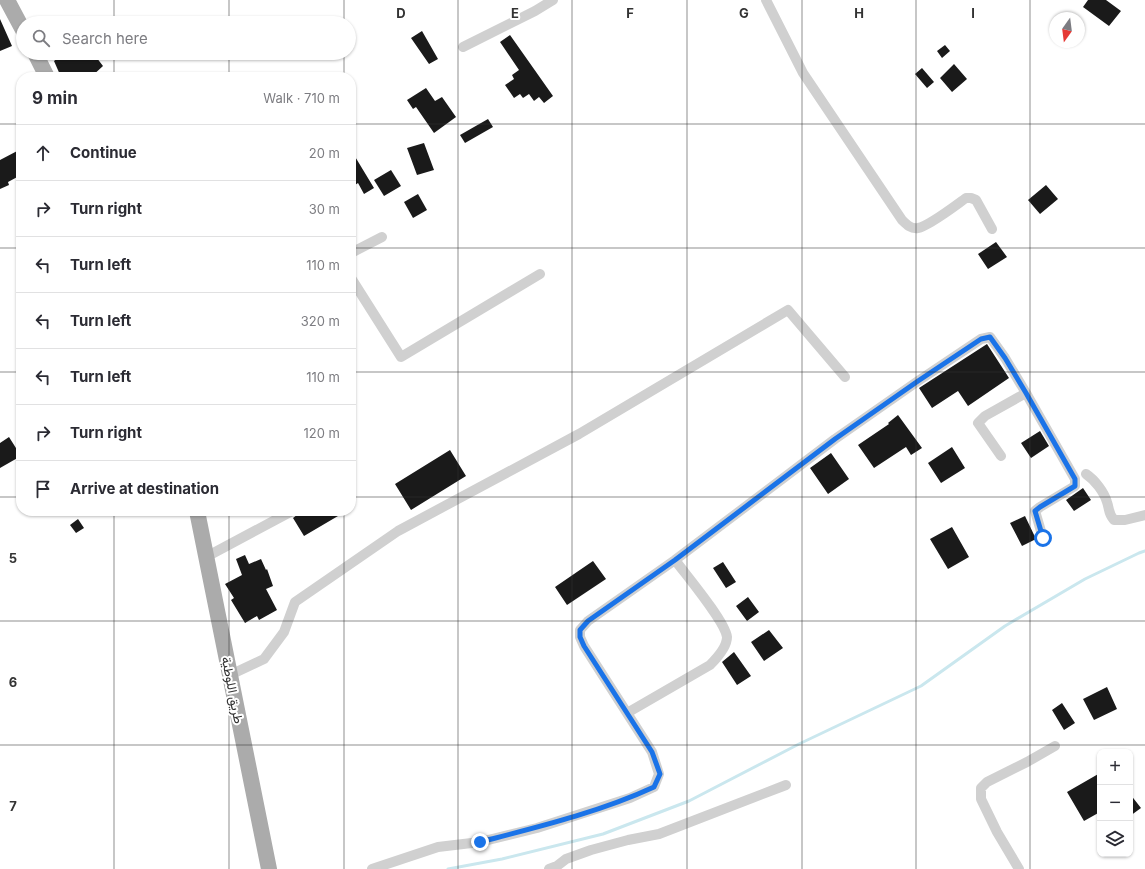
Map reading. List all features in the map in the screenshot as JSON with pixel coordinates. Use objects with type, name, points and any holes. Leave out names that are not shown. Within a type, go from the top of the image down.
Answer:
[{"type":"main road","points":[[7,0],[16,17]]},
{"type":"main road","points":[[38,60],[44,72]]},
{"type":"main road","name":"طريق اللوطية","points":[[201,516],[206,556],[269,869]]},
{"type":"street","points":[[463,46],[535,11],[553,0]]},
{"type":"street","points":[[766,0],[804,73],[902,220],[910,227],[918,228],[930,222],[966,198],[971,198],[976,200],[992,229]]},
{"type":"street","points":[[356,250],[382,237]]},
{"type":"street","points":[[356,286],[401,357],[540,274]]},
{"type":"street","points":[[230,675],[264,659],[284,632],[295,602],[398,531],[579,434],[788,310],[846,377]]},
{"type":"street","points":[[372,869],[438,847],[480,842],[537,828],[630,798],[654,787],[660,774],[652,752],[584,646],[580,637],[580,630],[588,621],[604,608],[675,560],[835,439],[981,339],[990,337],[1005,358],[1075,479],[1075,486],[1045,503],[1035,511],[1043,538]]},
{"type":"street","points":[[1000,456],[978,423],[985,416],[1026,393]]},
{"type":"street","points":[[1086,474],[1092,479],[1100,490],[1107,502],[1109,514],[1114,520],[1126,520],[1145,515]]},
{"type":"street","points":[[206,556],[282,516]]},
{"type":"street","points":[[627,713],[710,665],[717,659],[726,643],[727,635],[720,621],[675,560]]},
{"type":"street","points":[[1019,869],[997,832],[981,799],[981,788],[987,782],[1055,746]]},
{"type":"street","points":[[549,869],[557,866],[566,859],[591,850],[628,840],[659,834],[786,785]]},
{"type":"building","points":[[1088,0],[1106,0],[1121,11],[1109,26],[1083,7]]},
{"type":"building","points":[[0,19],[12,46],[0,51]]},
{"type":"building","points":[[422,31],[438,59],[429,64],[411,38]]},
{"type":"building","points":[[510,35],[553,96],[544,103],[539,97],[534,101],[529,94],[523,98],[520,94],[514,98],[505,85],[514,79],[512,75],[519,70],[500,42]]},
{"type":"building","points":[[945,45],[950,51],[942,58],[937,51]]},
{"type":"building","points":[[98,60],[103,66],[96,72],[59,72],[54,61]]},
{"type":"building","points":[[954,64],[967,79],[952,92],[940,78]]},
{"type":"building","points":[[922,68],[934,82],[927,88],[915,74]]},
{"type":"building","points":[[426,88],[435,101],[442,97],[456,117],[434,133],[416,107],[413,109],[407,100]]},
{"type":"building","points":[[488,119],[493,127],[465,143],[460,135]]},
{"type":"building","points":[[424,143],[434,170],[417,175],[407,148]]},
{"type":"building","points":[[16,152],[16,178],[8,182],[9,185],[0,189],[0,160]]},
{"type":"building","points":[[356,158],[374,188],[364,194],[358,183],[356,184]]},
{"type":"building","points":[[391,170],[401,186],[384,196],[374,180]]},
{"type":"building","points":[[1046,185],[1058,199],[1040,214],[1028,200]]},
{"type":"building","points":[[418,194],[427,210],[413,218],[404,202]]},
{"type":"building","points":[[996,242],[1007,257],[988,269],[978,254]]},
{"type":"building","points":[[987,344],[1009,378],[968,406],[958,391],[932,408],[919,388]]},
{"type":"building","points":[[898,415],[922,448],[911,455],[906,447],[874,468],[858,445],[889,424],[888,423]]},
{"type":"building","points":[[1040,431],[1049,446],[1031,458],[1021,443]]},
{"type":"building","points":[[9,437],[16,448],[16,459],[0,468],[0,443]]},
{"type":"building","points":[[952,447],[965,468],[941,483],[928,463]]},
{"type":"building","points":[[450,450],[466,476],[411,510],[395,484]]},
{"type":"building","points":[[831,453],[849,479],[828,494],[810,468]]},
{"type":"building","points":[[1083,488],[1091,500],[1074,511],[1066,500]]},
{"type":"building","points":[[296,516],[338,516],[304,536],[293,518]]},
{"type":"building","points":[[1025,516],[1036,539],[1022,546],[1010,523]]},
{"type":"building","points":[[78,519],[84,528],[76,533],[70,525]]},
{"type":"building","points":[[952,527],[969,557],[948,569],[930,539]]},
{"type":"building","points":[[245,555],[249,564],[261,559],[266,570],[267,569],[273,586],[266,589],[277,610],[259,620],[257,616],[245,623],[231,600],[234,598],[225,584],[242,575],[236,559]]},
{"type":"building","points":[[593,561],[606,579],[567,605],[555,587]]},
{"type":"building","points":[[723,562],[736,582],[726,588],[713,568]]},
{"type":"building","points":[[748,597],[759,612],[747,621],[736,606]]},
{"type":"building","points":[[769,630],[783,648],[764,661],[751,642]]},
{"type":"building","points":[[734,652],[751,676],[737,685],[722,662]]},
{"type":"building","points":[[1107,687],[1117,709],[1094,720],[1083,699]]},
{"type":"building","points":[[1062,703],[1075,723],[1064,730],[1052,710]]},
{"type":"building","points":[[1097,775],[1097,814],[1084,821],[1067,792]]},
{"type":"building","points":[[1133,798],[1141,808],[1133,814]]},
{"type":"waterway","points":[[448,869],[502,859],[603,834],[689,801],[799,744],[921,686],[1005,626],[1085,579],[1145,551]]},
{"type":"route","points":[[480,842],[537,828],[630,798],[654,787],[660,774],[652,752],[584,646],[580,637],[580,630],[588,621],[604,608],[675,560],[835,439],[981,339],[990,337],[1005,358],[1075,479],[1075,486],[1062,492],[1035,511],[1043,538]]}]
